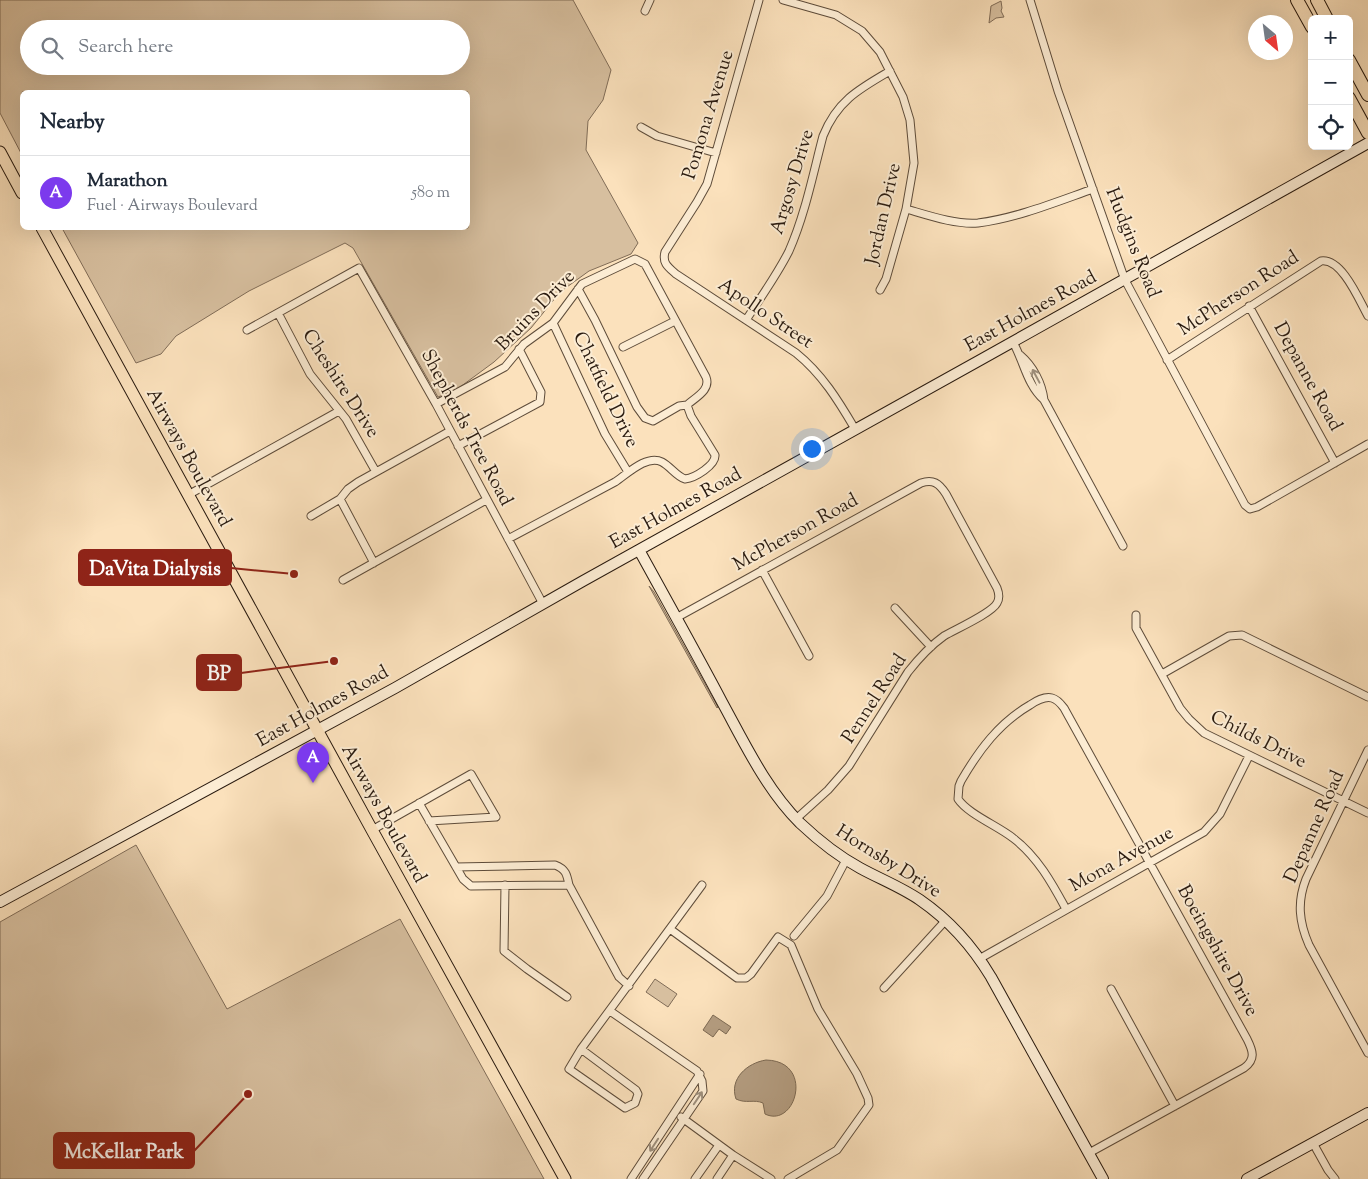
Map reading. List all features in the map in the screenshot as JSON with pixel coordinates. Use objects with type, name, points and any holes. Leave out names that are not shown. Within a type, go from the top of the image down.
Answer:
[{"type":"highway","points":[[1297,0],[1308,20]]},
{"type":"highway","points":[[1317,0],[1325,15]]},
{"type":"highway","points":[[1353,67],[1368,94]]},
{"type":"highway","points":[[1353,105],[1368,133]]},
{"type":"main road","name":"East Holmes Road","points":[[0,902],[318,730],[1368,143]]},
{"type":"main road","points":[[0,152],[20,189]]},
{"type":"main road","name":"Airways Boulevard","points":[[43,230],[565,1179]]},
{"type":"main road","name":"Hornsby Drive","points":[[639,550],[771,788],[796,819],[828,848],[846,860],[919,899],[946,920],[979,959],[991,977],[1103,1179]]},
{"type":"main road","points":[[1246,1179],[1368,1113]]},
{"type":"street","points":[[645,11],[650,0]]},
{"type":"street","name":"Pomona Avenue","points":[[664,261],[665,252],[702,195],[716,153],[759,0]]},
{"type":"street","name":"Jordan Drive","points":[[784,0],[831,14],[855,26],[873,43],[903,97],[910,120],[914,163],[906,209],[886,279],[880,290]]},
{"type":"street","name":"Hudgins Road","points":[[1030,0],[1058,91],[1125,280],[1240,498],[1250,509],[1257,507],[1335,463]]},
{"type":"street","name":"Argosy Drive","points":[[746,320],[777,274],[789,249],[801,215],[823,136],[834,114],[854,92],[890,71]]},
{"type":"street","points":[[641,127],[657,136],[716,153]]},
{"type":"street","points":[[906,209],[938,219],[976,223],[1015,215],[1093,189]]},
{"type":"street","name":"Bruins Drive","points":[[436,404],[500,370],[510,362],[519,349],[530,339],[553,323],[582,284],[635,259],[645,264],[675,321]]},
{"type":"street","name":"McPherson Road","points":[[1167,360],[1317,262],[1324,260],[1330,261],[1341,270],[1368,316]]},
{"type":"street","name":"Apollo Street","points":[[664,261],[666,266],[676,274],[796,353],[813,368],[829,387],[854,429]]},
{"type":"street","name":"Shepherds Tree Road","points":[[278,313],[359,268],[436,404],[543,604]]},
{"type":"street","points":[[578,289],[637,407],[645,418],[653,421],[679,406],[687,405],[706,388],[708,381],[675,321],[623,347]]},
{"type":"street","name":"Depanne Road","points":[[1249,306],[1335,463]]},
{"type":"street","points":[[247,330],[278,313]]},
{"type":"street","name":"Cheshire Drive","points":[[278,313],[310,374],[351,427],[376,472]]},
{"type":"street","name":"Chatfield Drive","points":[[553,323],[605,434],[628,472]]},
{"type":"street","points":[[1013,342],[1020,355],[1022,366],[1037,393],[1044,400],[1123,546]]},
{"type":"street","points":[[458,446],[540,402],[541,392],[519,349]]},
{"type":"street","points":[[508,539],[615,482],[647,461],[656,460],[662,462],[685,479],[694,476],[713,464],[716,458],[715,455],[691,416],[687,405]]},
{"type":"street","points":[[188,495],[339,411]]},
{"type":"street","points":[[311,516],[340,500],[352,486],[450,431]]},
{"type":"street","points":[[1335,463],[1368,444]]},
{"type":"street","name":"McPherson Road","points":[[676,618],[920,483],[933,481]]},
{"type":"street","name":"Pennel Road","points":[[796,819],[828,790],[849,766],[908,672],[931,647],[952,632],[990,610],[997,603],[999,597],[997,588],[987,568],[946,494],[933,481]]},
{"type":"street","points":[[340,500],[374,563]]},
{"type":"street","points":[[343,580],[486,500]]},
{"type":"street","points":[[762,570],[809,656]]},
{"type":"street","points":[[896,608],[931,647]]},
{"type":"street","name":"Childs Drive","points":[[1136,615],[1136,628],[1183,712],[1197,727],[1208,736],[1368,813]]},
{"type":"street","points":[[1162,674],[1228,636],[1242,635],[1368,697]]},
{"type":"street","name":"Boeingshire Drive","points":[[1066,909],[1036,860],[1013,838],[964,806],[958,799],[959,786],[970,766],[1002,725],[1039,700],[1052,698],[1064,708],[1247,1039],[1253,1054],[1251,1061],[1244,1068],[1089,1153]]},
{"type":"street","name":"Depanne Road","points":[[1368,750],[1306,879],[1300,900],[1300,916],[1304,933],[1312,952],[1368,1053]]},
{"type":"street","name":"Mona Avenue","points":[[979,959],[1196,837],[1215,821],[1229,798],[1249,756]]},
{"type":"street","points":[[372,830],[471,774],[496,817],[429,821]]},
{"type":"street","points":[[419,804],[463,879],[471,886],[569,886]]},
{"type":"street","points":[[794,936],[827,896],[846,860]]},
{"type":"street","points":[[456,867],[555,865],[563,868],[567,874],[569,886],[619,977],[629,986]]},
{"type":"street","points":[[506,885],[504,951],[567,997]]},
{"type":"street","points":[[581,1049],[636,1090],[638,1094],[635,1103],[624,1108],[569,1069],[581,1049],[702,885]]},
{"type":"street","points":[[884,988],[946,920]]},
{"type":"street","points":[[670,930],[738,978],[746,978],[751,974],[778,937],[791,945],[818,1009],[857,1074],[870,1105],[838,1150],[788,1179]]},
{"type":"street","points":[[1111,989],[1175,1106]]},
{"type":"street","points":[[610,1011],[698,1071],[703,1085],[703,1091],[643,1179]]},
{"type":"street","points":[[631,1179],[700,1074]]},
{"type":"street","points":[[675,1114],[682,1121],[733,1156],[771,1179]]},
{"type":"street","points":[[1313,1143],[1335,1179]]},
{"type":"street","points":[[695,1179],[719,1145]]},
{"type":"street","points":[[718,1179],[733,1156]]},
{"type":"shaded area","points":[[0,0],[573,0],[611,70],[603,100],[588,121],[586,150],[638,243],[631,254],[589,271],[560,292],[531,328],[494,362],[456,390],[438,397],[353,248],[345,243],[249,291],[176,336],[161,354],[136,363],[63,230],[470,230],[470,90],[20,90],[20,151],[0,113]]},
{"type":"shaded area","points":[[1001,1],[1001,11],[1004,17],[996,18],[989,23],[991,6]]},
{"type":"shaded area","points":[[649,586],[654,592],[717,708]]},
{"type":"shaded area","points":[[136,845],[227,1009],[400,919],[544,1179],[0,1179],[0,922]]},
{"type":"shaded area","points":[[655,979],[677,994],[668,1007],[646,992]]},
{"type":"shaded area","points":[[713,1015],[731,1027],[726,1034],[719,1029],[713,1037],[703,1030]]},
{"type":"shaded area","points":[[766,1060],[781,1063],[791,1071],[795,1081],[796,1093],[792,1104],[785,1112],[776,1116],[765,1114],[763,1103],[736,1099],[734,1092],[737,1079],[746,1068]]},
{"type":"place","name":"DaVita Dialysis","points":[[294,574]]},
{"type":"place","name":"BP","points":[[334,661]]},
{"type":"place","name":"Marathon","points":[[313,783]]},
{"type":"place","name":"McKellar Park","points":[[248,1094]]}]
